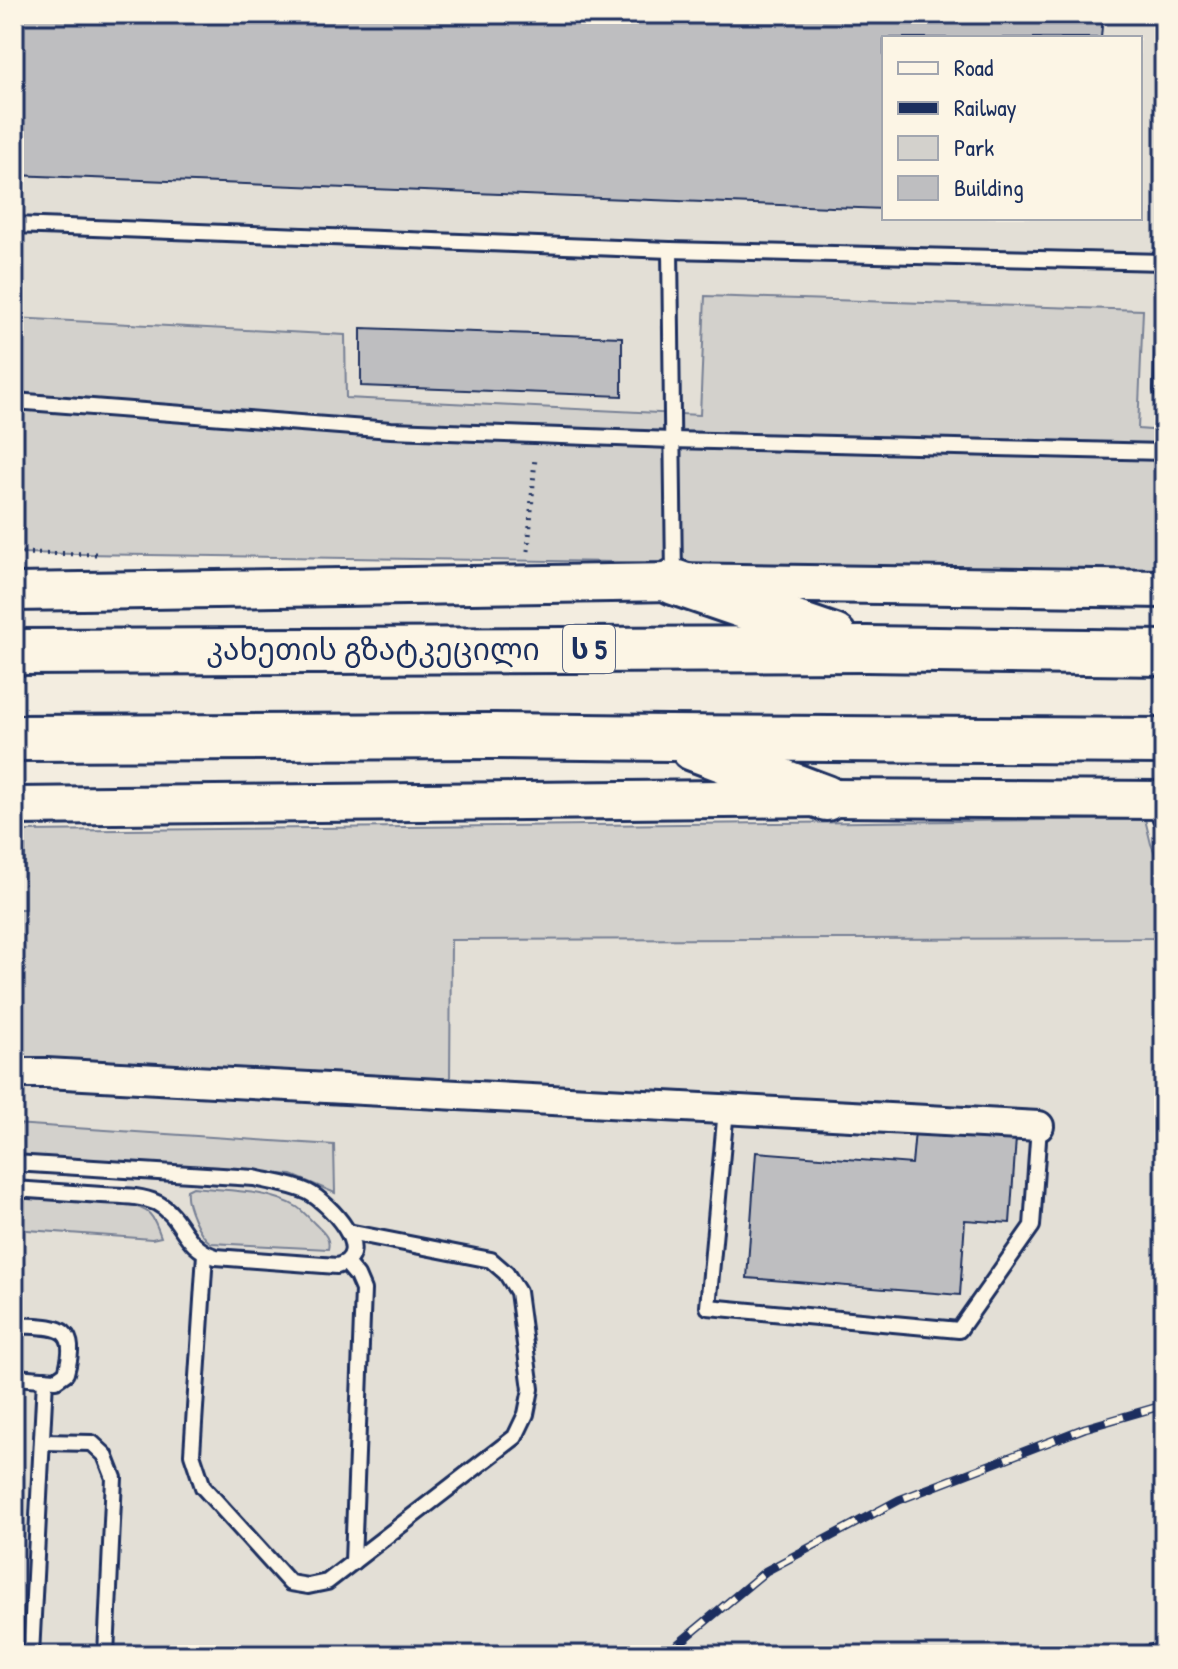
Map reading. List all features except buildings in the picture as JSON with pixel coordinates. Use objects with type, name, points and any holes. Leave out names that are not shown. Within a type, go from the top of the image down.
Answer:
[{"type":"highway","points":[[674,582],[866,649]]},
{"type":"highway","name":"კახეთის გზატკეცილი","points":[[14,652],[866,649],[1164,653]]},
{"type":"highway","points":[[14,738],[494,736],[1164,741]]},
{"type":"highway","points":[[668,738],[826,798]]},
{"type":"street","points":[[14,592],[674,582],[1164,589]]},
{"type":"street","points":[[14,806],[826,798],[1159,808]]},
{"type":"street","points":[[14,1073],[1039,1126]]},
{"type":"lane","points":[[14,225],[670,250],[1164,262]]},
{"type":"lane","points":[[670,250],[674,582]]},
{"type":"lane","points":[[1164,321],[1164,391]]},
{"type":"lane","points":[[14,401],[391,430],[1164,452]]},
{"type":"lane","points":[[726,1109],[708,1307],[959,1330],[1032,1226],[1039,1126]]},
{"type":"lane","points":[[14,1163],[254,1178],[291,1185],[312,1193],[326,1206],[352,1239],[352,1256],[346,1263],[337,1266],[216,1257],[195,1247],[174,1216],[158,1204],[138,1197],[14,1189]]},
{"type":"lane","points":[[205,1254],[192,1454],[203,1487],[290,1583],[308,1586],[327,1582],[515,1437],[526,1414],[531,1389],[518,1292],[506,1273],[491,1260],[348,1232]]},
{"type":"lane","points":[[346,1263],[363,1290],[353,1562]]},
{"type":"lane","points":[[14,1325],[60,1329],[67,1336],[70,1349],[66,1373],[56,1380],[14,1377]]},
{"type":"lane","points":[[31,1655],[45,1379]]},
{"type":"lane","points":[[42,1442],[92,1443],[105,1455],[114,1478],[106,1655]]},
{"type":"path","points":[[528,560],[536,435]]},
{"type":"shaded area","points":[[14,14],[1164,14],[1164,431],[1138,429],[1143,310],[705,297],[701,415],[345,398],[344,335],[14,318]]},
{"type":"shaded area","points":[[1164,938],[1164,1655],[14,1655],[14,1229],[152,1239],[142,1207],[126,1204],[129,1164],[292,1175],[334,1192],[334,1145],[14,1124],[14,1084],[450,1082],[450,940]]},
{"type":"green space","points":[[705,296],[1143,310],[1138,429],[1164,431],[1164,570],[14,553],[14,318],[345,335],[346,398],[700,415]]},
{"type":"green space","points":[[1145,819],[1151,844],[1164,874],[1164,938],[451,940],[450,1082],[14,1058],[14,909],[25,909],[25,831]]},
{"type":"green space","points":[[14,1124],[334,1145],[335,1193],[292,1175],[14,1157]]},
{"type":"green space","points":[[193,1187],[246,1192],[285,1201],[299,1209],[323,1233],[328,1249],[211,1243],[202,1234],[191,1211],[187,1190]]},
{"type":"green space","points":[[14,1196],[134,1206],[150,1214],[161,1237],[152,1239],[14,1229]]},
{"type":"railway","points":[[665,1655],[766,1571],[899,1500],[1085,1428],[1164,1405]]},
{"type":"railway","points":[[1120,1655],[1164,1645]]}]
